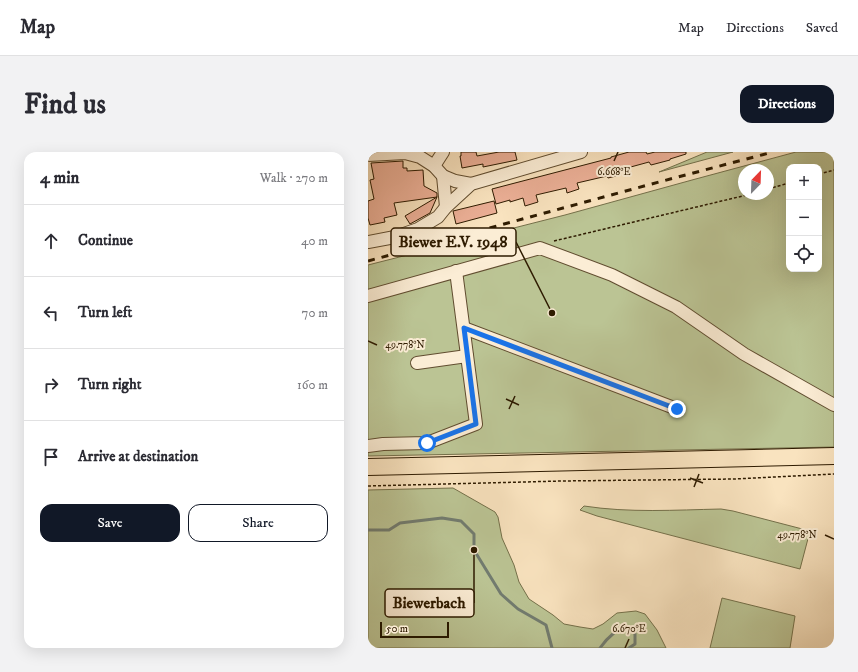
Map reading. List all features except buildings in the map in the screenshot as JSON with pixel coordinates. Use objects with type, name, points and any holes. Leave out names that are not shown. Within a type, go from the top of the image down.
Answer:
[{"type":"main road","points":[[368,467],[834,456]]},
{"type":"street","points":[[434,166],[443,152]]},
{"type":"street","points":[[368,242],[395,237],[418,229],[438,217],[446,207],[471,184],[580,152]]},
{"type":"street","points":[[368,154],[406,153],[420,157],[434,166],[443,176],[455,181],[471,184]]},
{"type":"street","points":[[443,176],[446,207]]},
{"type":"street","points":[[368,296],[540,248],[612,275],[676,307],[744,354],[834,405]]},
{"type":"street","points":[[368,446],[383,444],[427,443],[476,424],[456,271]]},
{"type":"street","points":[[464,328],[677,409]]},
{"type":"street","points":[[418,363],[467,356]]},
{"type":"path","points":[[822,173],[834,170]]},
{"type":"path","points":[[774,187],[786,184]]},
{"type":"path","points":[[540,248],[548,243],[738,197]]},
{"type":"path","points":[[368,486],[562,481],[734,479],[834,474]]},
{"type":"green space","points":[[707,152],[733,152],[659,172]]},
{"type":"green space","points":[[796,152],[834,152],[834,447],[368,456],[368,265],[565,215],[738,168],[738,200],[774,200],[774,164],[751,164]]},
{"type":"green space","points":[[453,488],[495,512],[498,517],[502,538],[514,565],[519,582],[529,599],[564,624],[593,629],[603,624],[617,613],[636,611],[645,614],[657,630],[666,648],[368,648],[368,490]]},
{"type":"green space","points":[[584,506],[618,510],[721,509],[810,531],[800,569],[597,516],[580,510]]},
{"type":"green space","points":[[722,598],[795,616],[790,648],[710,648]]},
{"type":"waterway","points":[[368,530],[389,530],[400,523],[442,518],[461,521],[474,534],[474,550],[501,594],[518,609],[546,625],[552,648]]},
{"type":"waterway","points":[[600,648],[614,633],[623,628],[632,630],[635,634],[635,644],[629,648]]},
{"type":"railway","points":[[368,261],[773,152]]},
{"type":"place","name":"Biewer E.V. 1948","points":[[552,313]]},
{"type":"place","name":"Biewerbach","points":[[474,550]]},
{"type":"route","points":[[427,443],[476,424],[464,328],[677,409]]}]
